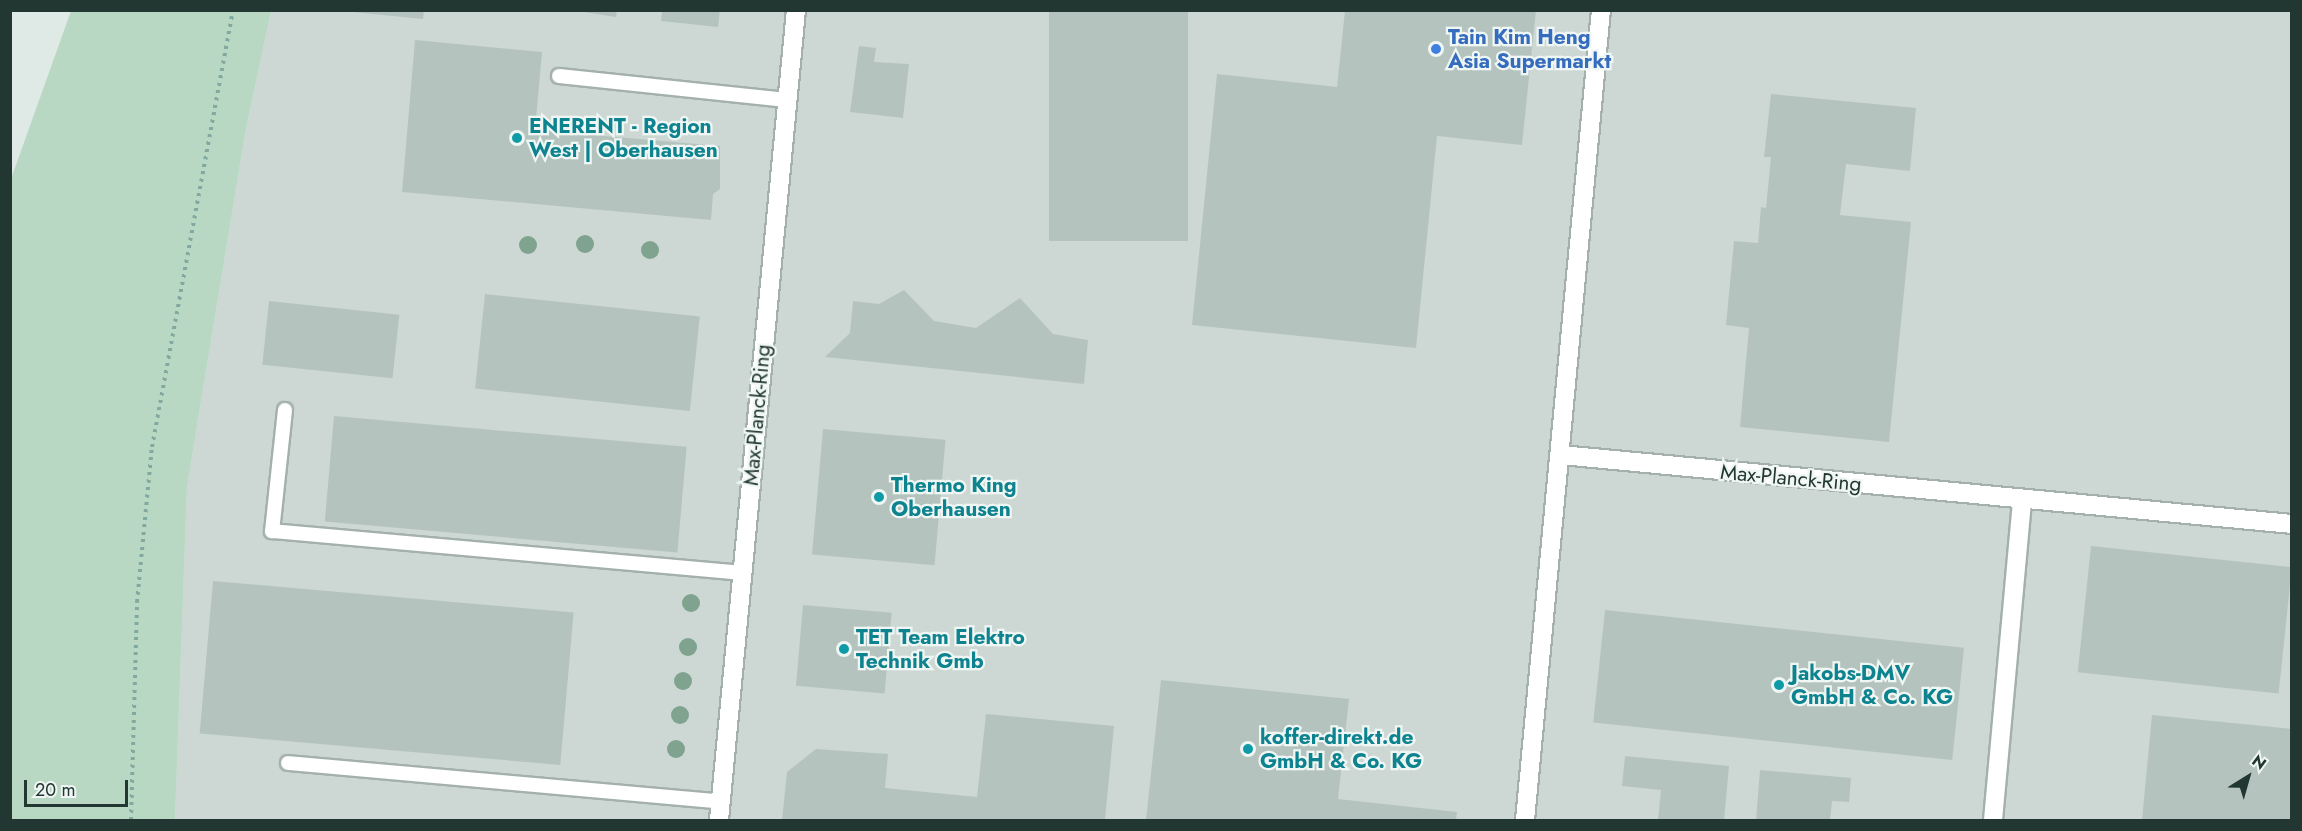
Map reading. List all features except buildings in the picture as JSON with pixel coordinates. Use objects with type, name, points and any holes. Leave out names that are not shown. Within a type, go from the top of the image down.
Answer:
[{"type":"street","name":"Max-Planck-Ring","points":[[720,812],[796,10]]},
{"type":"street","points":[[1525,820],[1561,455],[1600,10]]},
{"type":"street","name":"Max-Planck-Ring","points":[[1561,455],[2292,524]]},
{"type":"street","points":[[1993,820],[2022,500]]},
{"type":"lane","points":[[559,76],[787,100]]},
{"type":"lane","points":[[285,410],[272,531],[742,573]]},
{"type":"lane","points":[[288,763],[720,812]]},
{"type":"path","points":[[131,820],[137,602],[152,447],[233,10]]},
{"type":"shaded area","points":[[271,11],[2291,11],[2291,820],[175,820],[187,487],[245,134]]},
{"type":"green space","points":[[71,11],[271,11],[245,134],[187,487],[175,820],[11,820],[11,179]]},
{"type":"place","name":"Tain Kim Heng Asia Supermarkt","points":[[1436,49]]},
{"type":"place","name":"ENERENT - Region West | Oberhausen","points":[[517,138]]},
{"type":"place","name":"Thermo King Oberhausen","points":[[879,497]]},
{"type":"place","name":"TET Team Elektro Technik Gmb","points":[[844,649]]},
{"type":"place","name":"Jakobs-DMV GmbH & Co. KG","points":[[1779,685]]},
{"type":"place","name":"koffer-direkt.de GmbH & Co. KG","points":[[1248,749]]}]
